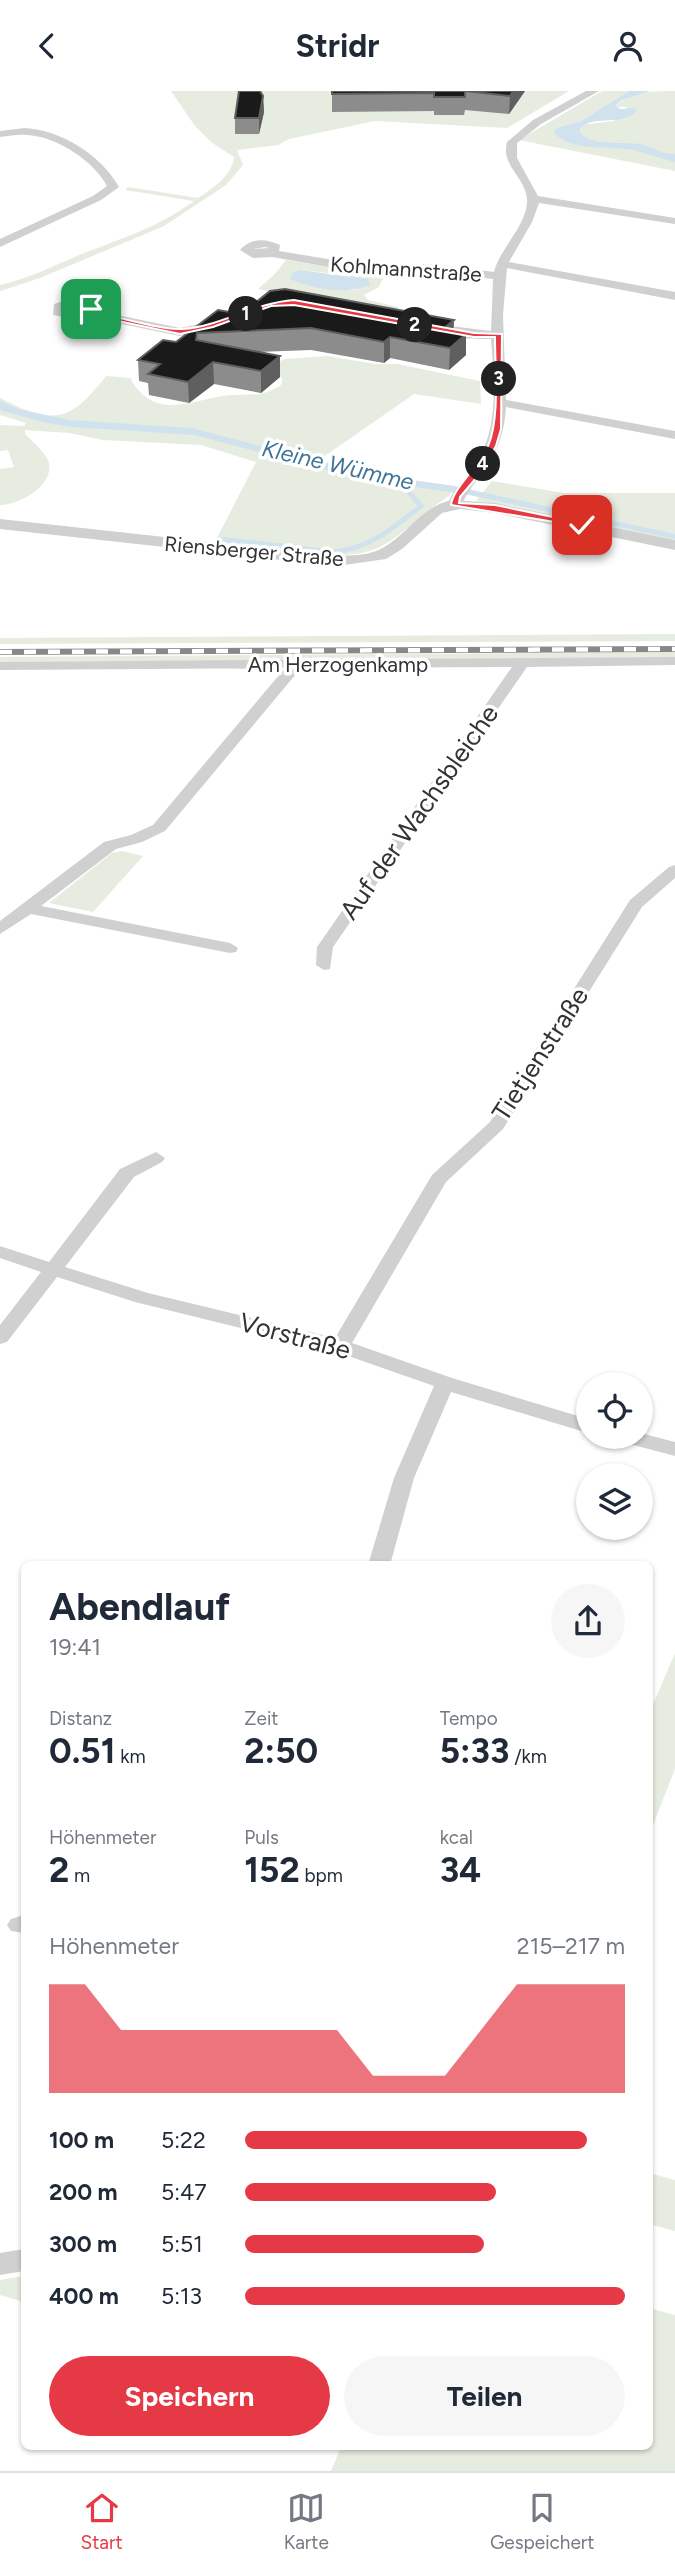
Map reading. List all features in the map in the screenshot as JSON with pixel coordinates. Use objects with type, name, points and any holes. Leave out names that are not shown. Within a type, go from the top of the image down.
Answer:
[{"type":"street","points":[[594,91],[528,128],[511,144],[514,163],[534,199],[675,221]]},
{"type":"street","points":[[0,134],[32,131],[52,138],[88,159],[110,179],[113,187],[97,198],[0,243]]},
{"type":"street","name":"Riensberger Straße","points":[[3,525],[337,561],[385,555],[396,549],[432,513],[458,496],[479,470],[492,446],[499,402],[496,306],[500,270],[533,208],[534,199]]},
{"type":"street","name":"Kohlmannstraße","points":[[272,253],[363,269],[500,270],[675,296]]},
{"type":"street","points":[[92,314],[180,332],[232,318]]},
{"type":"street","points":[[422,326],[474,335],[499,335]]},
{"type":"street","points":[[499,402],[675,435]]},
{"type":"street","points":[[458,496],[495,508],[675,545]]},
{"type":"street","name":"Am Herzogenkamp","points":[[0,666],[675,661]]},
{"type":"street","name":"Auf der Wachsbleiche","points":[[324,965],[325,947],[523,662]]},
{"type":"street","points":[[0,929],[110,845],[136,839],[159,828],[296,664]]},
{"type":"street","name":"Tietjenstraße","points":[[341,1346],[439,1179],[498,1125],[636,904],[675,870]]},
{"type":"street","points":[[27,908],[230,948]]},
{"type":"street","points":[[0,1338],[127,1173],[156,1158]]},
{"type":"street","name":"Vorstraße","points":[[0,1252],[142,1298],[341,1346],[445,1383],[576,1422]]},
{"type":"street","points":[[380,1561],[404,1478],[445,1383]]},
{"type":"street","points":[[653,1443],[675,1449]]},
{"type":"street","points":[[0,2264],[21,2260]]},
{"type":"shaded area","points":[[171,91],[569,91],[507,128],[375,121],[289,139],[278,145],[237,150],[243,165],[226,185],[164,226],[40,278],[0,291],[0,285],[137,233],[194,201],[125,190],[128,187],[198,198],[226,176],[234,157],[211,142],[195,126]]},
{"type":"shaded area","points":[[602,91],[629,91],[581,121],[556,128],[614,121],[628,107],[615,107],[627,98],[643,93],[675,91],[675,171],[519,140]]},
{"type":"shaded area","points":[[286,260],[350,270],[386,272],[379,287],[364,295],[368,300],[398,307],[396,318],[258,289]],"holes":[[[300,270],[349,275],[357,290],[324,288],[298,282]]]},
{"type":"shaded area","points":[[328,356],[375,364],[397,364],[480,381],[481,404],[414,394],[319,460],[369,474],[454,486],[449,496],[380,547],[345,555],[323,555],[215,542],[256,462],[201,445],[103,440],[69,433],[25,430],[25,434],[48,460],[47,477],[35,492],[17,501],[0,505],[0,469],[14,467],[8,450],[0,451],[0,425],[24,426],[26,423],[0,415],[0,398],[34,413],[60,415],[82,403],[106,376],[130,378],[139,391],[160,404],[183,404],[223,396],[267,392],[282,384],[282,378],[270,367],[284,359]]},
{"type":"shaded area","points":[[492,481],[564,493],[675,493],[675,540],[476,501]]},
{"type":"shaded area","points":[[675,634],[675,641],[0,644],[0,638]]},
{"type":"shaded area","points":[[675,652],[675,659],[0,662],[0,657]]},
{"type":"shaded area","points":[[122,851],[143,856],[93,912],[49,903],[112,853]]},
{"type":"shaded area","points":[[675,1653],[675,1769],[653,1825],[653,1705]]},
{"type":"shaded area","points":[[653,2174],[675,2180],[675,2231],[653,2225]]},
{"type":"shaded area","points":[[21,2276],[21,2301],[0,2295],[0,2280]]},
{"type":"shaded area","points":[[653,2309],[675,2315],[675,2471],[331,2471],[340,2450],[653,2450]]},
{"type":"water","points":[[629,91],[650,91],[622,100],[615,106],[621,109],[634,108],[637,111],[631,116],[586,124],[580,128],[580,133],[593,141],[636,144],[675,154],[675,162],[633,150],[581,146],[554,133],[556,128],[581,121]]},
{"type":"water","points":[[300,270],[368,279],[370,285],[351,290],[309,286],[290,279],[292,273]]},
{"type":"water","points":[[0,401],[18,409],[69,420],[191,428],[369,474],[454,486],[675,534],[675,539],[469,495],[356,478],[195,435],[72,427],[42,422],[0,410]]},
{"type":"building","points":[[239,91],[260,91],[263,96],[259,118],[235,118]]},
{"type":"building","points":[[332,91],[465,91],[465,97],[434,97],[434,93],[332,94]]},
{"type":"building","points":[[465,91],[513,91],[510,96]]},
{"type":"building","points":[[285,289],[454,320],[443,329],[466,334],[450,348],[390,337],[384,342],[311,328],[197,333],[196,340],[280,356],[261,371],[213,362],[188,382],[148,374],[160,364],[138,360],[163,340],[176,342],[218,310],[241,314],[270,291]]},
{"type":"waterway","name":"Kleine Wümme","points":[[218,539],[334,552],[347,550],[381,536],[421,506],[409,492]]},
{"type":"railway","points":[[0,652],[675,649]]},
{"type":"route","points":[[91,309],[92,314],[180,332],[211,326],[270,304],[294,302],[474,335],[499,335],[497,429],[492,446],[479,470],[456,496],[455,505],[495,508],[582,525]]}]
